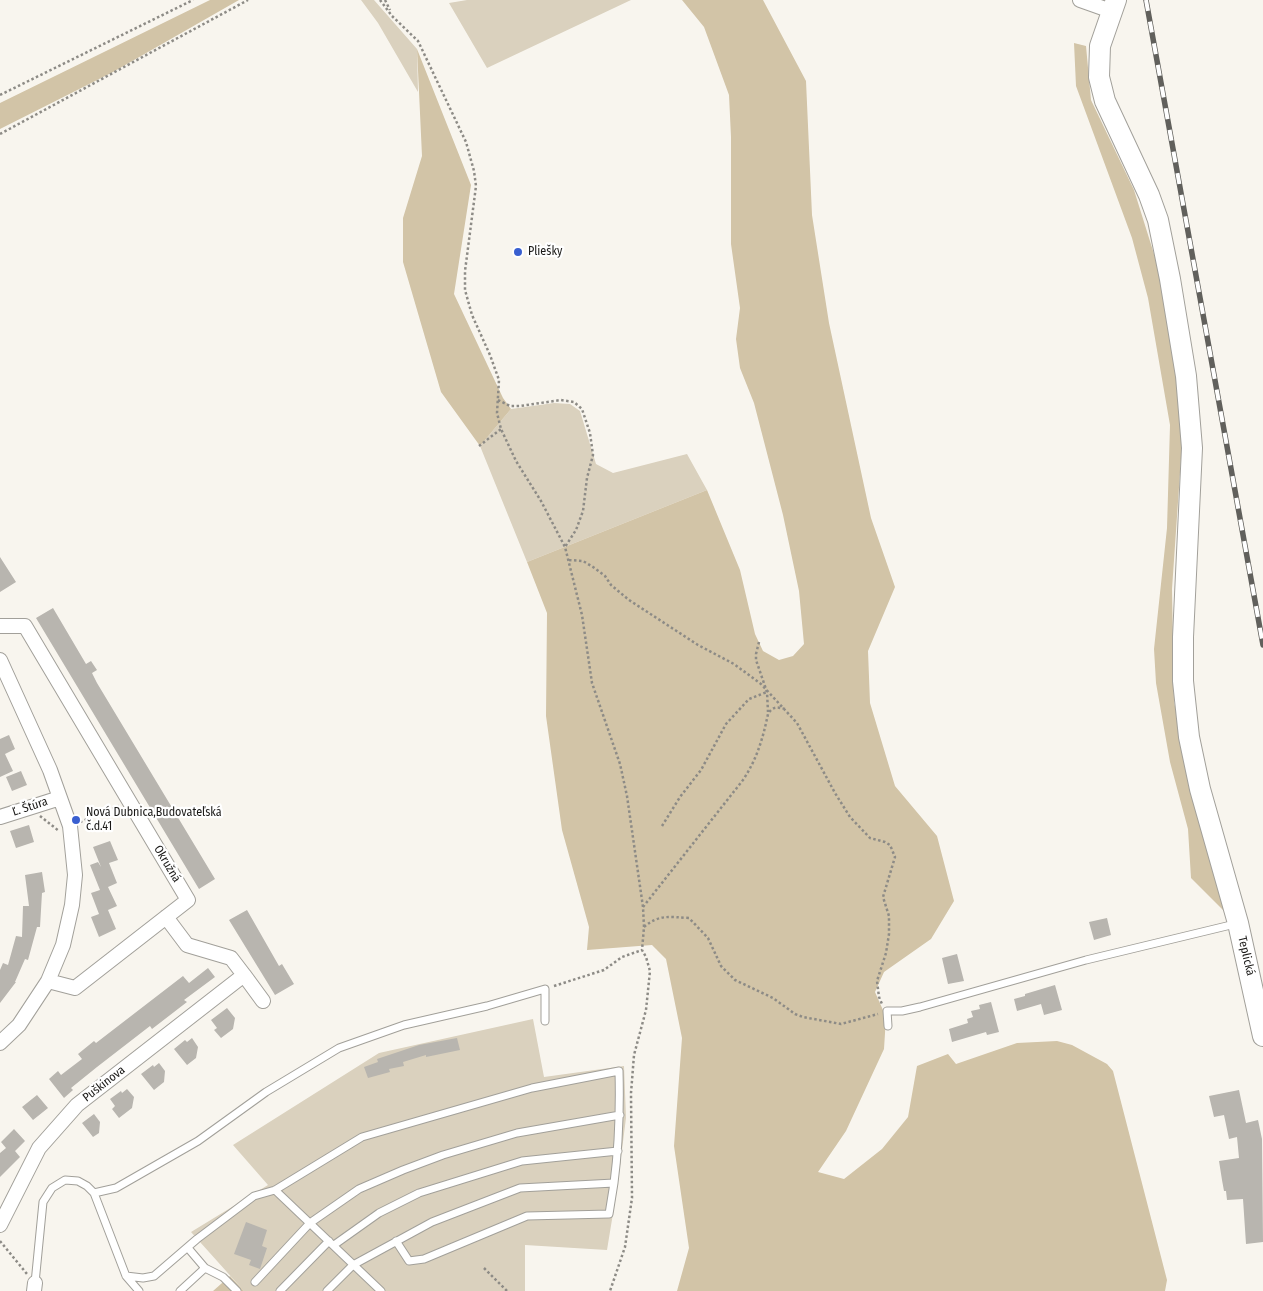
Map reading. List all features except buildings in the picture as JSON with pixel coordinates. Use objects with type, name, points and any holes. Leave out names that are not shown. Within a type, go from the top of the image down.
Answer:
[{"type":"main road","name":"Teplická","points":[[1113,6],[1100,46],[1099,77],[1101,90],[1113,121],[1149,195],[1158,220],[1186,376],[1192,448],[1183,599],[1184,681],[1189,737],[1200,790],[1236,914],[1263,1036]]},
{"type":"street","points":[[1080,0],[1113,6]]},
{"type":"street","name":"Okružná","points":[[0,626],[25,626],[188,900],[75,988],[48,981]]},
{"type":"street","points":[[0,660],[50,770],[70,826],[75,876],[72,905],[63,944],[48,981],[19,1025],[0,1043]]},
{"type":"street","name":"Ľ. Štúra","points":[[0,817],[60,798]]},
{"type":"street","points":[[166,917],[188,946],[231,958],[263,1001]]},
{"type":"street","name":"Puškinova","points":[[0,1225],[39,1148],[77,1105],[244,975]]},
{"type":"lane","points":[[888,1026],[887,1010],[902,1011],[920,1007],[1086,960],[1236,914]]},
{"type":"lane","points":[[94,1193],[116,1188],[192,1144],[266,1092],[339,1048],[404,1025],[487,1006],[545,989],[545,1022]]},
{"type":"lane","points":[[126,1276],[143,1278],[154,1276],[197,1239],[254,1196],[275,1190],[362,1137],[532,1088],[619,1071],[620,1115],[618,1151],[609,1214],[527,1216],[424,1259],[409,1261],[396,1241]]},
{"type":"lane","points":[[255,1282],[310,1223],[359,1189],[442,1155],[517,1133],[620,1115]]},
{"type":"lane","points":[[280,1291],[332,1243],[379,1213],[427,1190],[522,1161],[618,1151]]},
{"type":"lane","points":[[33,1284],[43,1202],[52,1188],[65,1180],[78,1181],[94,1193],[126,1276],[139,1291]]},
{"type":"lane","points":[[327,1291],[353,1264],[396,1241],[432,1222],[520,1188],[614,1183]]},
{"type":"lane","points":[[275,1190],[381,1291]]},
{"type":"lane","points":[[188,1248],[205,1268],[223,1277],[237,1291]]},
{"type":"lane","points":[[180,1291],[205,1268]]},
{"type":"path","points":[[0,95],[193,0]]},
{"type":"path","points":[[0,134],[248,0]]},
{"type":"path","points":[[380,0],[392,16],[418,41],[466,142],[476,186],[465,271],[465,290],[472,316],[499,380],[496,413],[501,429],[516,461],[565,547],[582,615],[592,683],[622,772],[628,805],[643,907],[642,950],[650,971],[646,1010],[634,1055],[631,1092],[632,1198],[625,1247],[610,1291]]},
{"type":"path","points":[[385,0],[392,16]]},
{"type":"path","points":[[498,400],[510,406],[561,400],[574,402],[582,409],[590,433],[593,455],[587,478],[583,511],[576,530],[565,547]]},
{"type":"path","points":[[479,446],[501,429]]},
{"type":"path","points":[[569,560],[583,561],[593,567],[605,576],[611,586],[629,600],[698,645],[734,664],[757,681],[797,723],[834,793],[850,817],[870,838],[890,845],[895,857],[883,897],[889,916],[889,934],[886,953],[877,981],[879,997],[887,1010],[841,1024],[803,1018],[794,1014],[773,998],[735,980],[721,966],[708,938],[689,918],[664,916],[653,920],[644,927]]},
{"type":"path","points":[[643,907],[754,764],[768,714],[767,692],[756,660],[759,642]]},
{"type":"path","points":[[662,826],[680,797],[701,770],[726,724],[749,699],[767,692]]},
{"type":"path","points":[[768,714],[771,709],[776,707],[785,709]]},
{"type":"path","points":[[29,808],[57,831],[61,832],[70,826],[130,802]]},
{"type":"path","points":[[545,989],[604,970],[622,957],[642,950]]},
{"type":"path","points":[[0,1241],[33,1284]]},
{"type":"path","points":[[484,1268],[507,1291]]},
{"type":"shaded area","points":[[210,0],[239,0],[113,72],[0,129],[0,103]]},
{"type":"shaded area","points":[[361,0],[374,0],[417,49],[418,92],[378,23]]},
{"type":"shaded area","points":[[467,0],[631,0],[487,68],[449,3]]},
{"type":"shaded area","points":[[682,0],[763,0],[806,81],[812,215],[829,323],[871,518],[895,587],[868,651],[870,703],[895,786],[937,836],[954,901],[931,939],[884,972],[875,992],[886,1017],[884,1049],[846,1131],[818,1172],[844,1179],[882,1149],[908,1117],[917,1066],[948,1054],[956,1064],[1017,1043],[1057,1041],[1072,1045],[1107,1064],[1113,1071],[1167,1280],[1165,1291],[677,1291],[689,1248],[674,1146],[682,1038],[666,959],[652,945],[587,950],[589,927],[562,830],[546,716],[547,613],[527,562],[707,490],[740,570],[755,634],[763,651],[779,660],[793,656],[804,644],[799,591],[783,515],[754,403],[740,368],[736,339],[740,308],[731,244],[729,95],[704,27]]},
{"type":"shaded area","points":[[1074,43],[1086,46],[1091,100],[1134,190],[1159,270],[1178,375],[1183,429],[1172,589],[1174,702],[1200,822],[1228,915],[1191,878],[1188,829],[1170,762],[1156,683],[1154,649],[1167,528],[1170,425],[1148,298],[1132,238],[1076,86]]},
{"type":"shaded area","points":[[417,49],[471,185],[454,294],[503,398],[511,409],[480,446],[441,392],[403,262],[403,218],[422,156]]},
{"type":"shaded area","points":[[554,403],[570,404],[580,411],[596,464],[613,473],[687,454],[707,490],[527,562],[480,446],[511,409]]},
{"type":"shaded area","points":[[533,1019],[544,1077],[624,1066],[626,1118],[607,1250],[525,1245],[525,1291],[244,1291],[191,1232],[268,1185],[233,1145],[379,1053]]},
{"type":"shaded area","points":[[230,1276],[244,1291],[213,1291]]},
{"type":"railway","points":[[1146,0],[1263,645]]},
{"type":"place","name":"Pliešky","points":[[518,252]]},
{"type":"place","name":"Nová Dubnica,Budovateľská č.d.41","points":[[76,820]]}]
